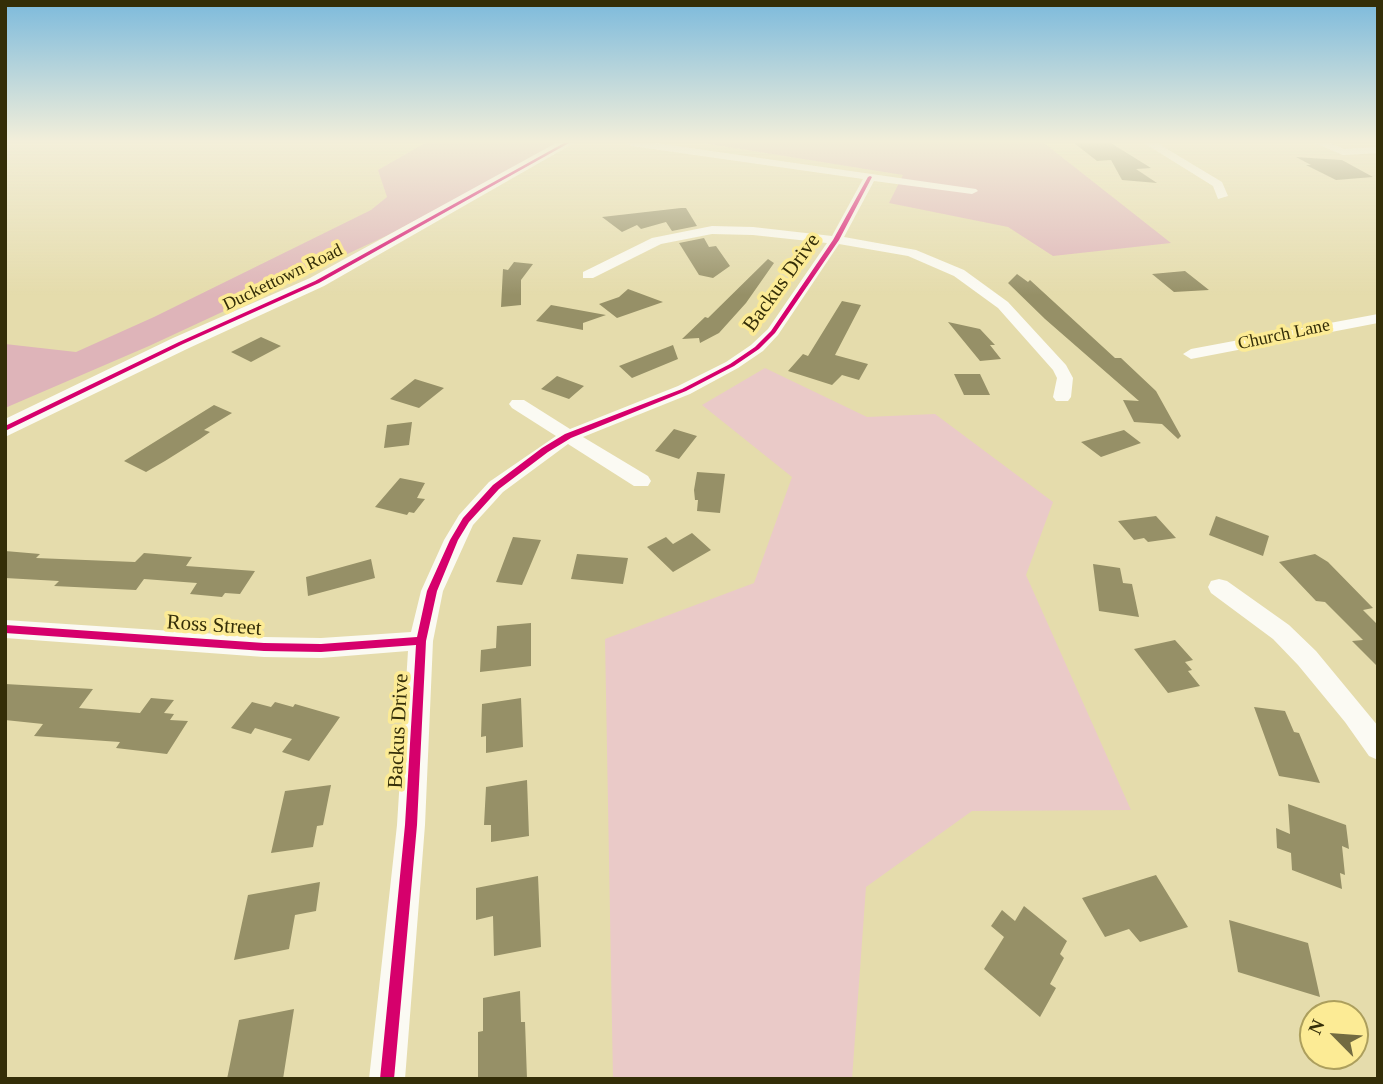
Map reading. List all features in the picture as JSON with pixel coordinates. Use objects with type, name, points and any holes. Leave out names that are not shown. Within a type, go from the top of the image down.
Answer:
[{"type":"street","name":"Duckettown Road","points":[[5,429],[181,343],[317,282],[476,194]]},
{"type":"street","name":"Backus Drive","points":[[387,1079],[411,825],[421,641],[432,591],[441,566],[466,520],[509,475],[568,436],[684,390],[732,365],[757,348],[774,332],[836,240],[861,194]]},
{"type":"street","points":[[588,275],[657,241],[694,232],[753,231],[836,240],[927,258],[976,284],[1003,305],[1060,368],[1065,377],[1062,397]]},
{"type":"street","name":"Church Lane","points":[[1191,354],[1378,318]]},
{"type":"street","points":[[517,404],[641,481]]},
{"type":"street","points":[[1219,587],[1281,632],[1307,658],[1354,714],[1378,748]]},
{"type":"street","name":"Ross Street","points":[[5,629],[264,647],[321,648],[421,641]]},
{"type":"shaded area","points":[[386,194],[466,194],[386,236],[149,346],[5,408],[5,344],[76,352],[154,317],[371,210],[387,197]]},
{"type":"shaded area","points":[[894,194],[1108,194],[1171,243],[1053,256],[1008,227],[889,203]]},
{"type":"shaded area","points":[[765,368],[867,417],[935,414],[1053,502],[1026,575],[1131,810],[972,811],[866,887],[852,1079],[613,1079],[605,639],[754,583],[792,477],[702,405]]},
{"type":"building","points":[[686,208],[697,226],[672,231],[666,222],[641,229],[637,225],[622,232],[602,217]]},
{"type":"building","points":[[704,238],[709,247],[716,246],[730,266],[713,278],[699,275],[679,243]]},
{"type":"building","points":[[768,259],[774,263],[746,303],[719,333],[700,343],[699,338],[682,339],[705,317],[708,318]]},
{"type":"building","points":[[514,262],[533,264],[521,280],[521,305],[501,307],[503,269],[508,270]]},
{"type":"building","points":[[1185,271],[1209,290],[1174,292],[1152,274]]},
{"type":"building","points":[[1017,274],[1028,282],[1030,280],[1115,358],[1121,358],[1156,391],[1181,436],[1178,439],[1162,424],[1134,422],[1123,400],[1139,401],[1008,283]]},
{"type":"building","points":[[628,289],[663,302],[617,318],[599,304],[619,297]]},
{"type":"building","points":[[842,301],[861,305],[835,355],[868,364],[859,380],[842,375],[832,385],[788,371],[803,354],[808,356]]},
{"type":"building","points":[[551,305],[606,315],[583,323],[583,330],[536,321]]},
{"type":"building","points":[[948,322],[980,329],[995,345],[990,345],[1001,359],[980,361]]},
{"type":"building","points":[[261,337],[281,346],[251,362],[231,352]]},
{"type":"building","points":[[673,345],[678,359],[632,378],[619,366]]},
{"type":"building","points":[[954,374],[980,374],[990,395],[964,395]]},
{"type":"building","points":[[557,376],[584,386],[569,399],[541,389]]},
{"type":"building","points":[[415,379],[444,388],[419,408],[390,399]]},
{"type":"building","points":[[214,405],[232,413],[204,430],[210,432],[165,461],[146,472],[124,461]]},
{"type":"building","points":[[412,422],[409,445],[384,448],[387,425]]},
{"type":"building","points":[[674,429],[697,436],[679,459],[655,451]]},
{"type":"building","points":[[1124,430],[1141,443],[1101,457],[1081,442]]},
{"type":"building","points":[[697,472],[725,474],[720,513],[697,511],[698,500],[695,500],[694,490]]},
{"type":"building","points":[[400,478],[425,483],[417,498],[425,499],[414,513],[409,512],[407,515],[375,507]]},
{"type":"building","points":[[1156,516],[1176,538],[1148,542],[1144,538],[1134,540],[1118,521]]},
{"type":"building","points":[[1216,516],[1269,536],[1263,556],[1209,535]]},
{"type":"building","points":[[692,533],[711,550],[673,572],[647,547],[666,537],[673,544]]},
{"type":"building","points":[[513,537],[541,540],[522,585],[496,582]]},
{"type":"building","points":[[5,551],[40,554],[36,558],[135,562],[144,553],[192,557],[186,566],[255,571],[240,594],[225,593],[222,597],[190,594],[197,583],[144,579],[136,590],[54,586],[59,581],[5,578]]},
{"type":"building","points":[[577,554],[628,558],[623,584],[571,579]]},
{"type":"building","points":[[1315,554],[1328,562],[1373,608],[1363,610],[1378,625],[1378,667],[1352,641],[1363,640],[1325,602],[1316,601],[1279,562]]},
{"type":"building","points":[[371,559],[375,578],[308,596],[306,577]]},
{"type":"building","points":[[1093,564],[1120,568],[1123,583],[1132,584],[1139,617],[1099,611]]},
{"type":"building","points":[[531,623],[531,666],[480,672],[481,650],[496,648],[497,626]]},
{"type":"building","points":[[1175,640],[1193,660],[1185,662],[1192,670],[1188,671],[1200,686],[1168,693],[1134,649]]},
{"type":"building","points":[[5,684],[93,689],[79,708],[140,713],[151,698],[174,700],[164,713],[174,714],[170,720],[188,721],[167,754],[116,748],[120,742],[34,736],[43,724],[5,720]]},
{"type":"building","points":[[521,698],[523,747],[486,753],[486,736],[481,737],[482,704]]},
{"type":"building","points":[[252,702],[271,707],[275,702],[293,707],[295,704],[340,717],[309,761],[282,752],[292,739],[255,728],[251,734],[231,728]]},
{"type":"building","points":[[1254,707],[1285,711],[1294,732],[1299,733],[1320,783],[1279,776]]},
{"type":"building","points":[[527,780],[529,836],[491,842],[491,825],[484,825],[486,787]]},
{"type":"building","points":[[331,785],[323,825],[317,826],[313,847],[271,853],[285,791]]},
{"type":"building","points":[[1288,804],[1346,825],[1349,849],[1342,846],[1345,875],[1340,873],[1342,889],[1292,870],[1291,853],[1277,848],[1276,828],[1290,834]]},
{"type":"building","points":[[1156,875],[1188,927],[1140,942],[1129,929],[1105,937],[1082,898]]},
{"type":"building","points":[[538,876],[541,947],[494,956],[493,916],[476,920],[476,888]]},
{"type":"building","points":[[320,882],[316,911],[295,915],[289,949],[234,960],[248,895]]},
{"type":"building","points":[[1024,906],[1067,941],[1060,954],[1064,958],[1050,984],[1056,988],[1040,1017],[984,969],[1004,937],[991,926],[1002,910],[1015,921]]},
{"type":"building","points":[[1229,920],[1308,943],[1320,997],[1238,972]]},
{"type":"building","points":[[520,991],[521,1022],[525,1022],[527,1079],[478,1079],[478,1032],[483,1031],[483,998]]},
{"type":"building","points":[[294,1009],[283,1079],[227,1079],[239,1020]]},
{"type":"cycle path","points":[[5,429],[181,343],[317,282],[476,194]]},
{"type":"cycle path","points":[[387,1079],[411,825],[421,641],[432,591],[454,540],[466,520],[496,487],[545,450],[568,436],[684,390],[732,365],[757,348],[773,332],[836,240],[861,194]]},
{"type":"cycle path","points":[[5,629],[264,647],[321,648],[421,641]]}]
